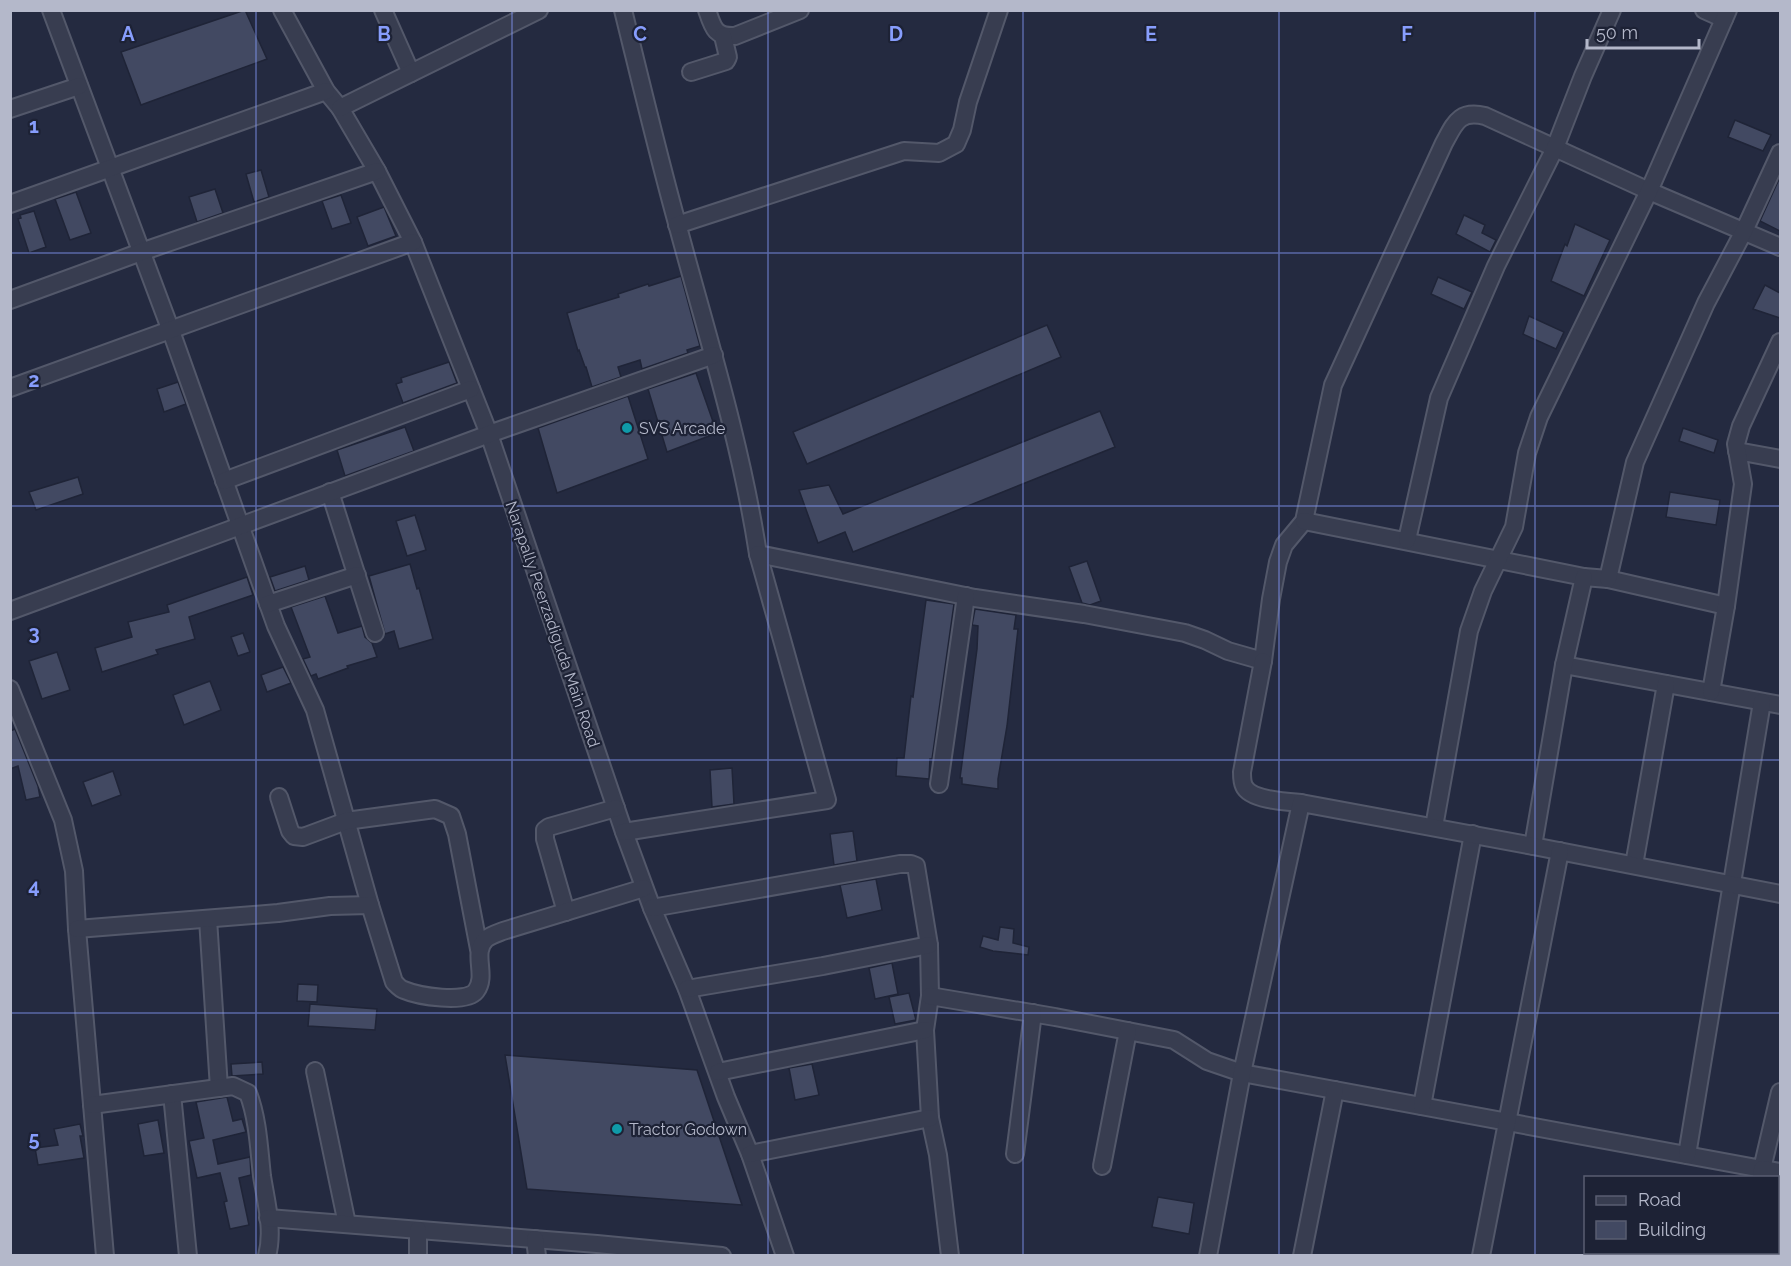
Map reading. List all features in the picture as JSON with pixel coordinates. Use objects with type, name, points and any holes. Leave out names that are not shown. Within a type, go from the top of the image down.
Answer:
[{"type":"street","points":[[51,10],[171,331],[276,626],[315,710],[346,821],[370,905],[394,982],[402,990],[439,996],[466,998],[476,992],[480,979],[479,949],[457,834],[451,816],[435,808],[346,821],[303,837],[294,836],[290,831],[279,797]]},
{"type":"street","name":"Narapally Peerzadiguda Main Road","points":[[282,10],[326,91],[340,108],[376,171],[413,242],[489,434],[644,888],[687,989],[750,1155],[785,1256]]},
{"type":"street","points":[[383,10],[411,74]]},
{"type":"street","points":[[340,108],[539,10]]},
{"type":"street","points":[[623,10],[677,225],[714,355],[749,500],[758,554],[827,800],[624,832]]},
{"type":"street","points":[[707,10],[716,31],[723,36],[735,36],[800,10]]},
{"type":"street","points":[[677,225],[904,151],[939,153],[956,144],[999,10]]},
{"type":"street","points":[[1407,540],[1439,398],[1496,266],[1555,148],[1612,10]]},
{"type":"street","points":[[1434,827],[1469,631],[1498,558],[1515,527],[1527,453],[1539,417],[1649,191],[1726,15],[1704,10]]},
{"type":"street","points":[[691,72],[728,60],[723,36]]},
{"type":"street","points":[[10,109],[79,86]]},
{"type":"street","points":[[10,204],[326,91]]},
{"type":"street","points":[[1780,247],[1649,191],[1485,116],[1472,113],[1459,119],[1453,126],[1332,385],[1304,521],[1284,545],[1278,562],[1263,661],[1242,772],[1243,785],[1247,791],[1261,797],[1473,834],[1780,894]]},
{"type":"street","points":[[1608,579],[1635,462],[1706,303],[1744,231],[1780,153]]},
{"type":"street","points":[[10,300],[376,171]]},
{"type":"street","points":[[10,388],[413,242]]},
{"type":"street","points":[[1711,693],[1743,484],[1736,444],[1741,426],[1780,342]]},
{"type":"street","points":[[10,611],[489,434],[714,355]]},
{"type":"street","points":[[224,481],[471,389]]},
{"type":"street","points":[[1737,451],[1780,459]]},
{"type":"street","points":[[330,492],[375,633]]},
{"type":"street","points":[[1304,521],[1584,577],[1608,579],[1726,606]]},
{"type":"street","points":[[758,554],[966,597],[1084,614],[1185,633],[1228,651],[1263,661]]},
{"type":"street","points":[[268,604],[357,575]]},
{"type":"street","points":[[1533,846],[1564,665],[1584,577]]},
{"type":"street","points":[[939,784],[966,597]]},
{"type":"street","points":[[1564,665],[1780,705]]},
{"type":"street","points":[[1634,865],[1666,684]]},
{"type":"street","points":[[10,689],[63,820],[74,871],[76,929],[105,1256]]},
{"type":"street","points":[[1687,1155],[1762,702]]},
{"type":"street","points":[[1208,1256],[1242,1073],[1301,803]]},
{"type":"street","points":[[566,912],[544,839],[545,830],[616,807]]},
{"type":"street","points":[[1422,1106],[1473,834]]},
{"type":"street","points":[[1481,1256],[1560,851]]},
{"type":"street","points":[[652,908],[900,864],[916,866],[929,945],[930,996],[925,1030],[930,1118],[938,1155],[950,1256]]},
{"type":"street","points":[[479,949],[487,938],[503,931],[644,888]]},
{"type":"street","points":[[76,929],[278,914],[330,906],[370,905]]},
{"type":"street","points":[[208,919],[219,1088]]},
{"type":"street","points":[[687,989],[929,945]]},
{"type":"street","points":[[930,996],[1174,1040],[1207,1062],[1242,1073],[1687,1155],[1762,1173],[1780,1172]]},
{"type":"street","points":[[1015,1154],[1033,1013]]},
{"type":"street","points":[[718,1072],[925,1030]]},
{"type":"street","points":[[1102,1166],[1128,1031]]},
{"type":"street","points":[[315,1071],[347,1224]]},
{"type":"street","points":[[92,1105],[233,1086],[248,1093],[255,1118],[268,1218],[267,1256]]},
{"type":"street","points":[[1302,1256],[1335,1090]]},
{"type":"street","points":[[1762,1173],[1780,1092]]},
{"type":"street","points":[[172,1094],[188,1256]]},
{"type":"street","points":[[750,1155],[930,1118]]},
{"type":"street","points":[[268,1218],[418,1230],[536,1247],[722,1256]]},
{"type":"street","points":[[418,1230],[418,1256]]},
{"type":"building","points":[[245,10],[267,59],[141,105],[121,52]]},
{"type":"building","points":[[1735,120],[1771,135],[1763,151],[1728,137]]},
{"type":"building","points":[[261,170],[269,197],[254,202],[246,174]]},
{"type":"building","points":[[1780,177],[1780,231],[1760,221]]},
{"type":"building","points":[[215,189],[223,213],[197,222],[189,197]]},
{"type":"building","points":[[76,192],[91,233],[70,240],[55,199]]},
{"type":"building","points":[[341,195],[351,223],[332,229],[322,201]]},
{"type":"building","points":[[384,207],[396,236],[368,246],[357,217]]},
{"type":"building","points":[[34,211],[46,247],[29,253],[18,219],[21,218],[20,215]]},
{"type":"building","points":[[1464,215],[1485,225],[1482,233],[1496,240],[1490,252],[1456,234]]},
{"type":"building","points":[[1575,224],[1610,240],[1584,296],[1551,281]]},
{"type":"building","points":[[681,276],[700,346],[687,350],[688,353],[642,369],[640,360],[618,367],[621,377],[592,387],[567,313],[619,297],[618,294],[648,284],[649,286]]},
{"type":"building","points":[[1438,277],[1472,292],[1464,309],[1431,294]]},
{"type":"building","points":[[1765,285],[1780,293],[1780,318],[1753,309]]},
{"type":"building","points":[[1529,316],[1564,332],[1556,349],[1523,334]]},
{"type":"building","points":[[1047,325],[1061,357],[807,464],[793,432]]},
{"type":"building","points":[[449,362],[457,383],[403,403],[396,384],[402,382],[401,378]]},
{"type":"building","points":[[696,373],[717,433],[667,452],[648,389]]},
{"type":"building","points":[[178,382],[186,404],[164,412],[157,389]]},
{"type":"building","points":[[628,396],[648,459],[557,493],[538,428]]},
{"type":"building","points":[[1100,411],[1115,447],[853,552],[845,532],[818,543],[799,490],[829,485],[843,514]]},
{"type":"building","points":[[405,427],[414,451],[345,476],[337,450]]},
{"type":"building","points":[[1683,428],[1718,440],[1714,453],[1679,441]]},
{"type":"building","points":[[78,477],[83,494],[36,510],[29,492]]},
{"type":"building","points":[[1670,492],[1720,500],[1716,525],[1666,517]]},
{"type":"building","points":[[415,515],[426,550],[407,556],[396,521]]},
{"type":"building","points":[[1087,561],[1101,601],[1090,605],[1082,603],[1069,567]]},
{"type":"building","points":[[410,564],[433,639],[399,649],[394,631],[385,634],[369,576]]},
{"type":"building","points":[[305,566],[309,580],[275,591],[270,577]]},
{"type":"building","points":[[247,577],[253,595],[189,617],[195,639],[156,650],[158,654],[102,672],[95,648],[132,637],[128,622],[169,612],[167,605]]},
{"type":"building","points":[[325,596],[338,633],[362,626],[365,637],[372,643],[377,657],[347,666],[348,668],[318,679],[316,674],[311,676],[303,659],[310,657],[291,607]]},
{"type":"building","points":[[926,600],[954,604],[932,759],[930,759],[929,779],[896,776],[897,758],[904,758]]},
{"type":"building","points":[[975,609],[1016,615],[1014,629],[1018,629],[998,789],[962,784],[962,778],[960,778],[977,649],[978,626],[972,625]]},
{"type":"building","points":[[243,633],[250,652],[238,656],[231,637]]},
{"type":"building","points":[[57,652],[70,690],[42,699],[29,661]]},
{"type":"building","points":[[283,667],[291,683],[267,692],[261,675]]},
{"type":"building","points":[[210,681],[221,710],[184,725],[173,695]]},
{"type":"building","points":[[15,729],[38,786],[40,797],[26,800],[18,766],[10,769],[10,731]]},
{"type":"building","points":[[732,768],[734,804],[712,807],[710,770]]},
{"type":"building","points":[[113,771],[121,795],[92,806],[83,782]]},
{"type":"building","points":[[853,831],[857,861],[834,865],[830,834]]},
{"type":"building","points":[[876,879],[882,910],[847,918],[840,885]]},
{"type":"building","points":[[1000,927],[1014,929],[1013,943],[1029,947],[1028,955],[993,951],[980,947],[983,936],[998,940]]},
{"type":"building","points":[[892,963],[898,994],[875,999],[869,968]]},
{"type":"building","points":[[298,984],[318,985],[317,1002],[297,1001]]},
{"type":"building","points":[[909,993],[916,1020],[895,1024],[889,997]]},
{"type":"building","points":[[310,1004],[377,1009],[375,1030],[308,1026]]},
{"type":"building","name":"Tractor Godown","points":[[505,1055],[697,1070],[742,1205],[527,1189]]},
{"type":"building","points":[[262,1062],[263,1074],[232,1076],[231,1064]]},
{"type":"building","points":[[812,1064],[819,1095],[795,1100],[789,1068]]},
{"type":"building","points":[[227,1097],[233,1121],[242,1119],[246,1132],[213,1140],[218,1164],[250,1157],[251,1175],[239,1178],[249,1225],[230,1229],[224,1202],[227,1201],[220,1173],[197,1178],[189,1141],[204,1138],[196,1102]]},
{"type":"building","points":[[158,1120],[164,1153],[144,1156],[138,1124]]},
{"type":"building","points":[[80,1124],[84,1158],[38,1165],[35,1148],[58,1145],[54,1129]]},
{"type":"building","points":[[1158,1197],[1194,1203],[1189,1234],[1152,1227]]},
{"type":"place","name":"SVS Arcade","points":[[627,428]]},
{"type":"place","name":"Tractor Godown","points":[[617,1129]]}]
